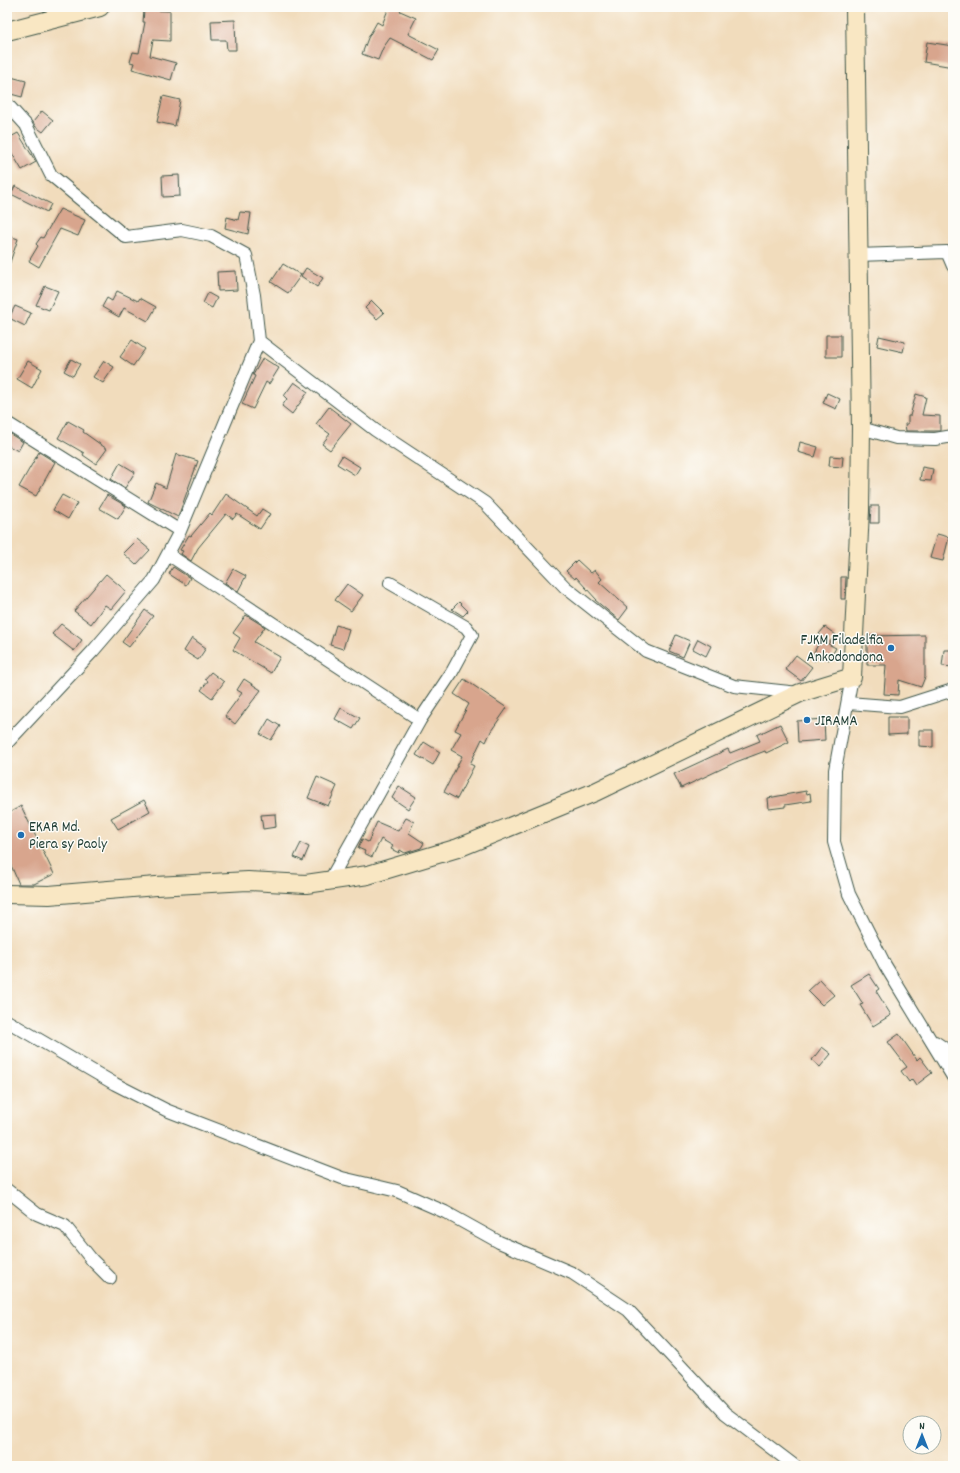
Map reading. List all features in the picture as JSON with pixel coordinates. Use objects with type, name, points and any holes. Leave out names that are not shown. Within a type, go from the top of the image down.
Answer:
[{"type":"street","points":[[7,31],[100,7]]},
{"type":"street","points":[[855,7],[857,255],[861,428],[860,510],[852,677],[835,770],[834,842],[849,894],[885,965],[953,1077]]},
{"type":"street","points":[[7,104],[26,125],[51,174],[126,237],[182,230],[211,236],[246,255],[254,295],[259,341],[180,531],[154,580],[93,651],[7,744]]},
{"type":"street","points":[[857,255],[950,247],[953,266]]},
{"type":"street","points":[[259,341],[375,430],[485,503],[565,587],[646,651],[734,686],[800,693]]},
{"type":"street","points":[[7,423],[180,531]]},
{"type":"street","points":[[861,428],[896,438],[935,439],[953,436]]},
{"type":"street","points":[[168,555],[420,720]]},
{"type":"street","points":[[330,880],[420,720],[452,672],[472,635],[466,627],[390,583]]},
{"type":"street","points":[[7,894],[49,895],[248,880],[306,884],[368,875],[458,848],[595,792],[800,693],[852,677]]},
{"type":"street","points":[[848,703],[900,707],[953,690]]},
{"type":"street","points":[[7,1021],[115,1084],[166,1110],[342,1178],[397,1191],[445,1212],[499,1242],[572,1273],[628,1310],[725,1413],[795,1466]]},
{"type":"street","points":[[931,1039],[953,1054]]},
{"type":"street","points":[[7,1190],[37,1214],[66,1226],[92,1260],[110,1278]]},
{"type":"building","points":[[389,7],[402,7],[400,11],[416,18],[408,34],[439,50],[433,60],[390,38],[383,48],[378,60],[362,54],[368,38],[377,22],[382,25]]},
{"type":"building","points":[[144,10],[170,11],[170,41],[153,40],[150,56],[176,63],[171,80],[132,69],[134,63],[130,62],[133,52],[139,53],[145,22],[143,22]]},
{"type":"building","points":[[235,20],[236,50],[227,50],[226,40],[212,40],[211,21]]},
{"type":"building","points":[[927,42],[953,46],[953,67],[924,62]]},
{"type":"building","points":[[7,76],[26,81],[22,97],[7,93]]},
{"type":"building","points":[[163,96],[180,100],[175,126],[157,122]]},
{"type":"building","points":[[42,111],[53,120],[43,132],[35,126],[33,122]]},
{"type":"building","points":[[18,133],[36,162],[22,170],[7,145],[7,139]]},
{"type":"building","points":[[179,175],[180,196],[163,197],[162,176]]},
{"type":"building","points":[[15,186],[51,204],[47,212],[11,194]]},
{"type":"building","points":[[60,209],[85,220],[78,236],[60,229],[39,267],[29,261],[38,246],[36,244],[41,237],[43,238]]},
{"type":"building","points":[[240,212],[251,213],[248,234],[225,228],[227,217],[238,220]]},
{"type":"building","points":[[7,235],[18,239],[9,265],[7,265]]},
{"type":"building","points":[[283,264],[301,275],[288,293],[271,282]]},
{"type":"building","points":[[306,268],[323,278],[317,287],[301,276]]},
{"type":"building","points":[[236,271],[237,290],[218,291],[217,272]]},
{"type":"building","points":[[45,286],[58,291],[49,310],[36,305]]},
{"type":"building","points":[[117,291],[138,301],[140,298],[156,307],[148,321],[124,308],[119,317],[102,307],[107,298],[112,301]]},
{"type":"building","points":[[208,293],[217,298],[212,308],[203,303]]},
{"type":"building","points":[[372,301],[384,313],[377,319],[365,308]]},
{"type":"building","points":[[15,306],[31,313],[25,326],[9,318]]},
{"type":"building","points":[[826,335],[841,335],[841,357],[826,357]]},
{"type":"building","points":[[879,336],[905,342],[903,352],[877,346]]},
{"type":"building","points":[[132,340],[145,349],[133,366],[120,357]]},
{"type":"building","points":[[263,358],[279,368],[269,384],[266,382],[253,409],[242,404],[255,376],[253,375]]},
{"type":"building","points":[[71,359],[80,364],[73,376],[64,371]]},
{"type":"building","points":[[28,361],[42,369],[32,388],[17,379]]},
{"type":"building","points":[[104,361],[114,367],[103,383],[93,377]]},
{"type":"building","points":[[294,382],[308,392],[292,414],[282,406],[287,399],[284,396]]},
{"type":"building","points":[[827,393],[840,399],[836,409],[823,403]]},
{"type":"building","points":[[916,394],[926,397],[922,415],[940,416],[940,431],[906,431],[905,424],[908,424],[908,416],[910,416]]},
{"type":"building","points":[[329,407],[351,424],[330,450],[322,444],[330,434],[316,424]]},
{"type":"building","points":[[68,421],[84,430],[83,432],[107,449],[96,464],[83,455],[84,453],[58,438]]},
{"type":"building","points":[[7,432],[23,442],[18,451],[7,445]]},
{"type":"building","points":[[800,442],[818,447],[815,457],[798,452]]},
{"type":"building","points":[[39,452],[55,462],[36,496],[19,487]]},
{"type":"building","points":[[176,454],[198,461],[178,517],[148,502],[156,483],[166,488]]},
{"type":"building","points":[[342,456],[360,467],[355,475],[337,464]]},
{"type":"building","points":[[830,456],[843,457],[842,467],[829,466]]},
{"type":"building","points":[[120,463],[135,472],[125,488],[111,479]]},
{"type":"building","points":[[922,467],[933,469],[931,481],[920,480]]},
{"type":"building","points":[[226,494],[257,516],[262,509],[270,514],[260,529],[237,514],[233,519],[226,514],[198,548],[191,561],[181,554],[183,551],[180,550],[189,535],[191,536],[210,513],[212,515]]},
{"type":"building","points":[[62,495],[77,503],[68,519],[53,510]]},
{"type":"building","points":[[107,495],[126,506],[118,519],[99,508]]},
{"type":"building","points":[[871,506],[879,506],[879,523],[870,523]]},
{"type":"building","points":[[937,534],[949,537],[943,561],[930,558]]},
{"type":"building","points":[[137,539],[150,550],[136,565],[123,553]]},
{"type":"building","points":[[577,560],[591,573],[595,570],[602,579],[599,582],[628,608],[619,620],[595,600],[596,599],[576,577],[575,579],[566,571]]},
{"type":"building","points":[[173,567],[190,578],[186,585],[169,574]]},
{"type":"building","points":[[233,569],[246,576],[238,591],[225,583]]},
{"type":"building","points":[[106,574],[126,591],[111,609],[105,605],[91,624],[74,611]]},
{"type":"building","points":[[841,577],[846,577],[845,599],[841,599]]},
{"type":"building","points":[[347,584],[363,595],[351,611],[335,600]]},
{"type":"building","points":[[459,602],[468,611],[463,616],[452,609]]},
{"type":"building","points":[[145,610],[153,616],[129,647],[122,642]]},
{"type":"building","points":[[246,615],[265,627],[254,642],[280,657],[271,673],[233,650],[240,638],[233,633]]},
{"type":"building","points":[[61,624],[82,640],[74,651],[52,634]]},
{"type":"building","points":[[336,625],[349,629],[343,649],[330,645]]},
{"type":"building","points":[[825,627],[836,635],[828,644],[836,648],[829,660],[820,655],[815,661],[811,658],[822,637],[819,634]]},
{"type":"building","points":[[676,635],[690,641],[683,657],[669,651]]},
{"type":"building","points":[[925,635],[925,677],[921,687],[899,680],[898,695],[884,694],[886,665],[867,665],[867,636]]},
{"type":"building","points":[[192,638],[206,648],[198,660],[184,651]]},
{"type":"building","points":[[698,639],[711,646],[706,656],[693,649]]},
{"type":"building","points":[[944,650],[953,650],[953,667],[942,666]]},
{"type":"building","points":[[796,655],[812,667],[801,681],[785,669]]},
{"type":"building","points":[[211,672],[224,682],[212,698],[201,690],[208,681],[205,679]]},
{"type":"building","points":[[244,679],[261,690],[235,724],[225,716],[242,693],[237,690]]},
{"type":"building","points":[[464,679],[507,708],[491,731],[486,742],[482,739],[470,764],[474,766],[457,799],[444,792],[462,756],[451,750],[461,733],[455,730],[469,704],[454,694]]},
{"type":"building","points":[[341,708],[360,718],[353,729],[335,719]]},
{"type":"building","points":[[888,717],[907,717],[907,734],[888,735]]},
{"type":"building","points":[[269,719],[280,726],[271,740],[260,734]]},
{"type":"building","points":[[824,719],[825,740],[798,742],[797,721]]},
{"type":"building","points":[[780,724],[789,742],[766,753],[765,751],[736,762],[681,788],[674,774],[728,749],[730,753],[760,741],[757,735]]},
{"type":"building","points":[[919,730],[933,730],[933,747],[919,746]]},
{"type":"building","points":[[424,742],[440,752],[433,765],[416,755]]},
{"type":"building","points":[[317,777],[337,786],[328,806],[308,798]]},
{"type":"building","points":[[399,786],[416,797],[408,809],[392,798]]},
{"type":"building","points":[[806,791],[807,794],[810,793],[811,801],[769,809],[768,798]]},
{"type":"building","points":[[144,800],[150,811],[118,829],[111,818]]},
{"type":"building","name":"EKAR Md. Piera sy Paoly","points":[[21,806],[54,874],[34,884],[19,884],[7,856],[7,814]]},
{"type":"building","points":[[275,814],[276,827],[263,829],[261,815]]},
{"type":"building","points":[[406,818],[414,822],[409,833],[424,843],[421,848],[405,853],[400,850],[399,853],[391,849],[393,846],[381,839],[372,857],[364,853],[365,851],[358,848],[362,839],[368,842],[377,822],[398,831]]},
{"type":"building","points":[[301,843],[309,847],[303,861],[294,857]]},
{"type":"building","points":[[869,974],[879,989],[876,991],[891,1015],[873,1026],[860,1005],[863,1004],[851,985]]},
{"type":"building","points":[[820,980],[834,995],[822,1005],[808,991]]},
{"type":"building","points":[[899,1034],[917,1060],[920,1057],[932,1073],[916,1085],[912,1079],[909,1082],[901,1071],[907,1067],[888,1042]]},
{"type":"building","points":[[822,1047],[831,1054],[820,1067],[812,1060]]},
{"type":"place","name":"FJKM Filadelfia Ankodondona","points":[[891,648]]},
{"type":"place","name":"JIRAMA","points":[[807,720]]},
{"type":"place","name":"EKAR Md. Piera sy Paoly","points":[[21,835]]}]
